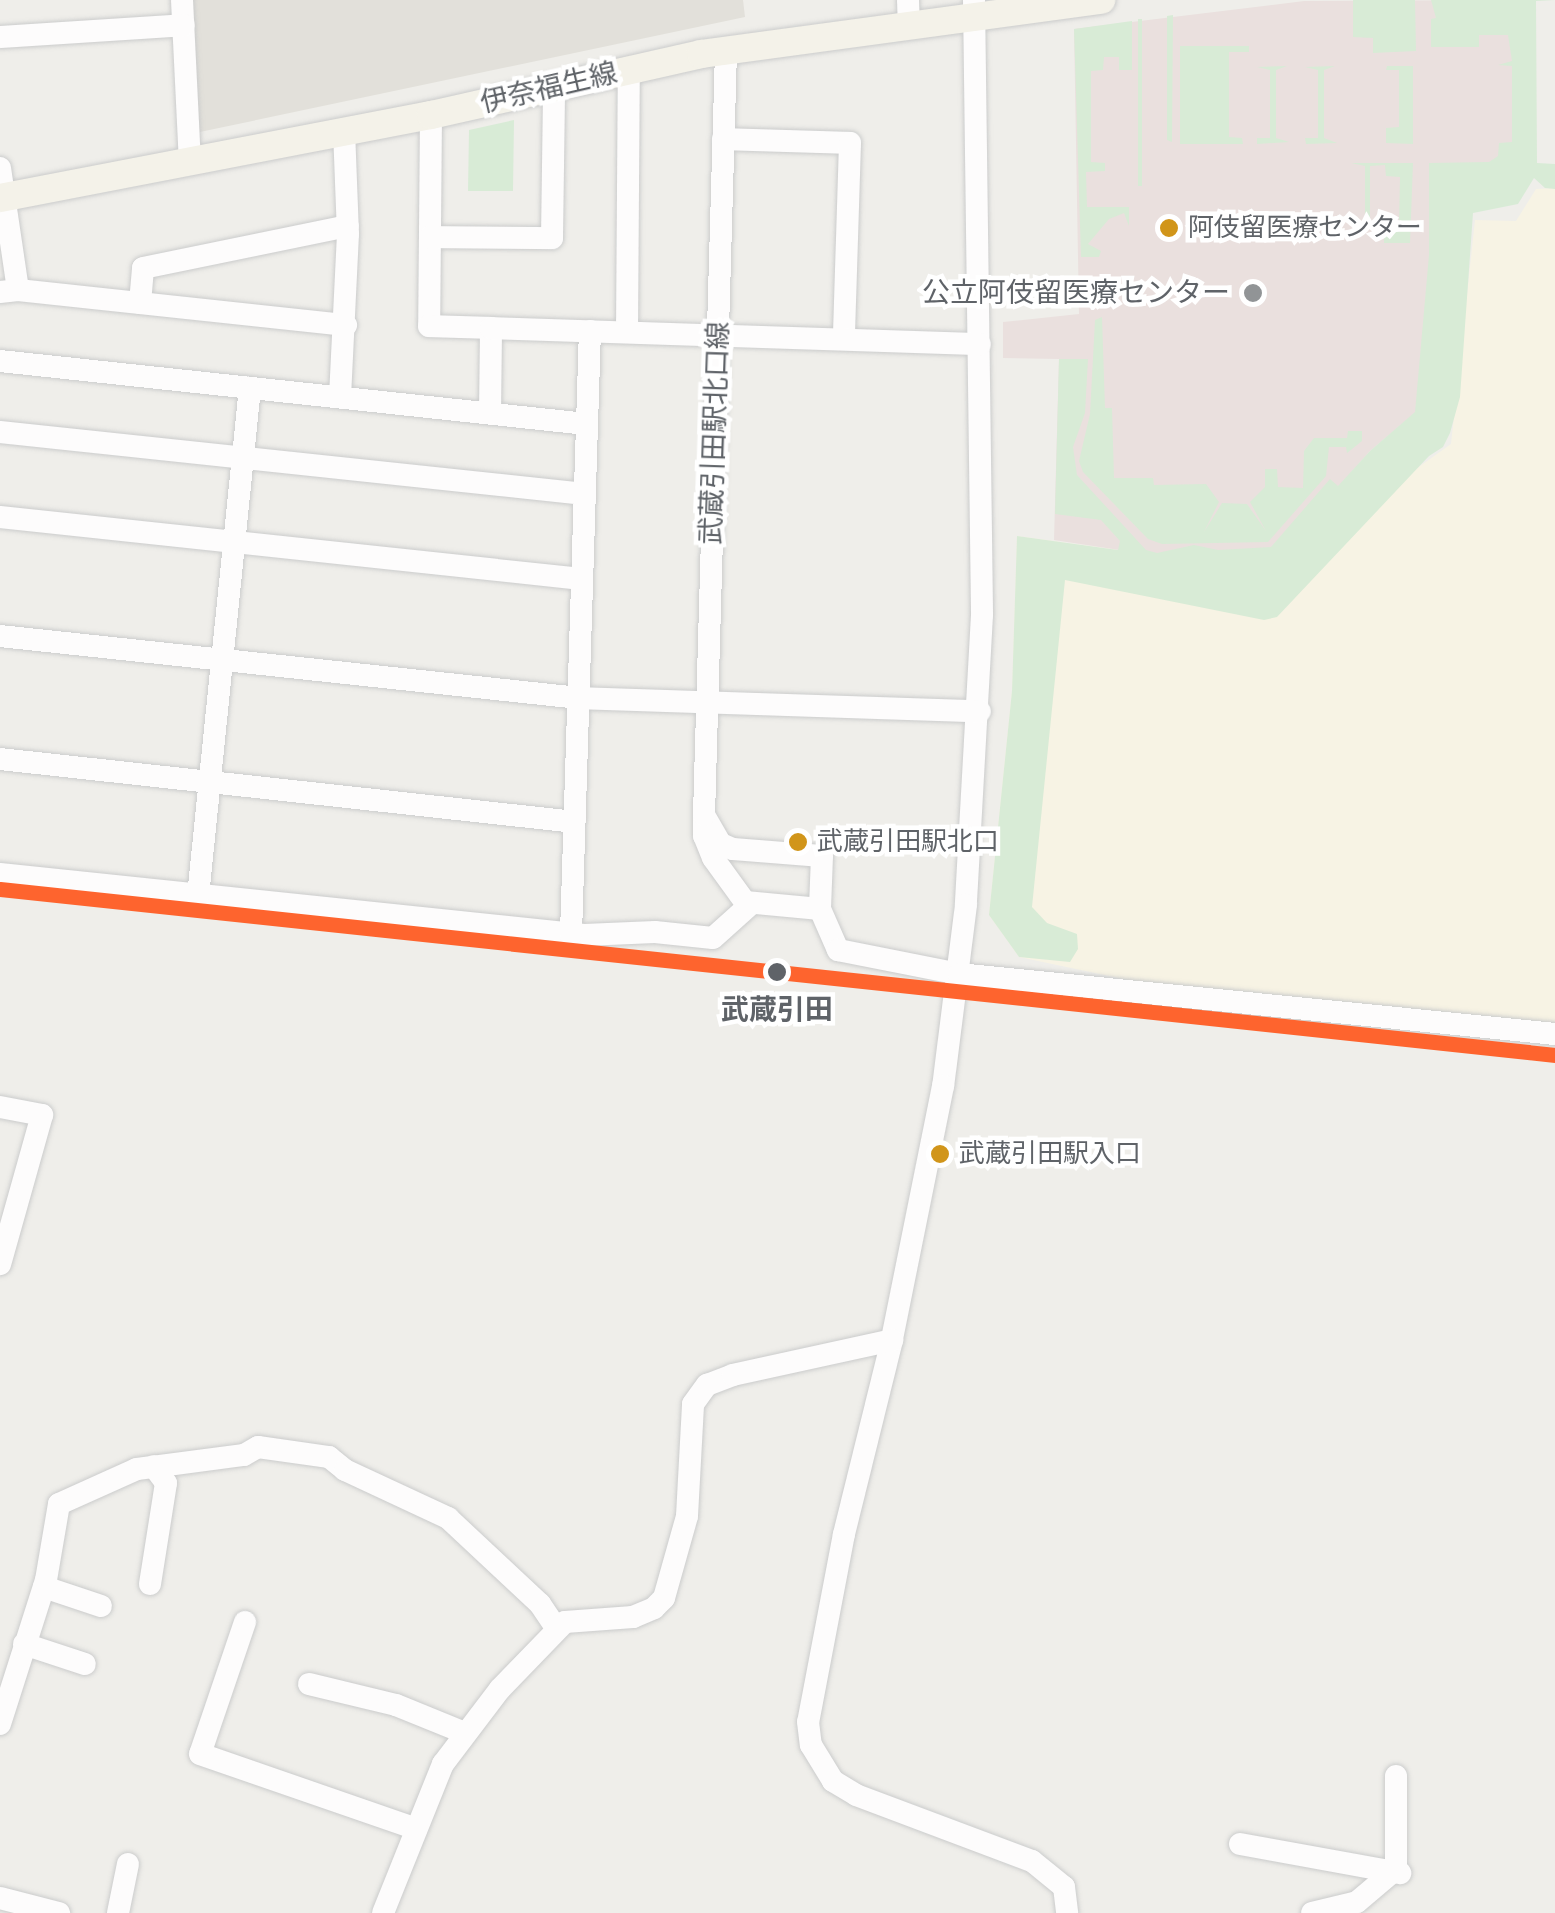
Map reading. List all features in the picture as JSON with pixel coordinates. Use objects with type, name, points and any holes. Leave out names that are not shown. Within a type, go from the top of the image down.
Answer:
[{"type":"main road","name":"伊奈福生線","points":[[3,198],[431,115],[629,68],[909,13],[1101,0]]},
{"type":"street","points":[[182,0],[190,164]]},
{"type":"street","points":[[975,9],[980,711],[959,974],[943,1086],[892,1340],[844,1534],[808,1722],[811,1745],[832,1781],[1051,1872],[1064,1886],[1066,1913]]},
{"type":"street","points":[[0,37],[184,25]]},
{"type":"street","name":"武蔵引田駅北口線","points":[[726,50],[704,815],[707,849],[744,902],[752,902]]},
{"type":"street","points":[[627,332],[629,68]]},
{"type":"street","points":[[430,238],[552,238],[554,87]]},
{"type":"street","points":[[431,115],[429,326],[980,344]]},
{"type":"street","points":[[340,397],[348,226],[344,132]]},
{"type":"street","points":[[723,140],[850,143],[844,339]]},
{"type":"street","points":[[0,168],[9,291],[346,325]]},
{"type":"street","points":[[140,303],[144,268],[348,226]]},
{"type":"street","points":[[490,413],[491,328]]},
{"type":"street","points":[[571,934],[590,331]]},
{"type":"street","points":[[0,361],[587,424]]},
{"type":"street","points":[[198,896],[250,388]]},
{"type":"street","points":[[0,432],[585,494]]},
{"type":"street","points":[[0,517],[582,579]]},
{"type":"street","points":[[0,636],[579,698],[980,711]]},
{"type":"street","points":[[0,759],[575,822]]},
{"type":"street","points":[[704,815],[720,844],[732,849],[822,856],[820,909],[838,950],[959,974],[1555,1034]]},
{"type":"street","points":[[0,874],[571,934],[656,932],[713,938],[752,902],[820,909]]},
{"type":"street","points":[[0,1107],[42,1114],[19,1209],[0,1264]]},
{"type":"street","points":[[383,1913],[437,1776],[465,1733],[557,1629],[568,1622],[645,1614],[664,1598],[687,1516],[693,1404],[708,1385],[733,1374],[892,1340]]},
{"type":"street","points":[[0,1724],[44,1587],[59,1504],[137,1469],[244,1455],[258,1447],[329,1457],[345,1470],[448,1518],[540,1604],[557,1629]]},
{"type":"street","points":[[150,1584],[166,1483],[153,1466]]},
{"type":"street","points":[[44,1587],[100,1606]]},
{"type":"street","points":[[246,1622],[200,1754],[416,1829]]},
{"type":"street","points":[[24,1644],[86,1664]]},
{"type":"street","points":[[310,1684],[396,1705],[465,1733]]},
{"type":"street","points":[[1396,1776],[1400,1872]]},
{"type":"street","points":[[1240,1844],[1400,1872]]},
{"type":"street","points":[[118,1913],[128,1864]]},
{"type":"street","points":[[1312,1913],[1357,1902],[1400,1872]]},
{"type":"street","points":[[0,1898],[59,1913]]},
{"type":"shaded area","points":[[192,0],[743,0],[745,17],[195,133]]},
{"type":"shaded area","name":"公立阿伎留医療センター","points":[[1515,0],[1515,145],[1483,178],[1425,314],[1416,412],[1370,451],[1263,572],[1054,540],[1059,359],[1003,358],[1003,322],[1079,314],[1074,29],[1304,1]]},
{"type":"shaded area","points":[[1555,188],[1555,1023],[1133,981],[1019,957],[989,915],[1012,691],[1017,536],[1119,550],[1256,583],[1451,444],[1475,220],[1516,221],[1536,189]]},
{"type":"green space","points":[[1353,0],[1415,0],[1416,51],[1373,53],[1373,38],[1353,37]]},
{"type":"green space","points":[[1431,0],[1555,0],[1536,1],[1537,163],[1555,164],[1555,189],[1545,188],[1534,178],[1518,204],[1473,213],[1460,397],[1450,433],[1443,447],[1429,456],[1277,617],[1264,620],[1065,580],[1032,907],[1047,923],[1077,934],[1078,949],[1070,962],[1019,957],[989,915],[1012,691],[1017,536],[1118,550],[1120,541],[1101,520],[1055,514],[1059,359],[1088,359],[1085,413],[1073,447],[1077,475],[1146,550],[1157,553],[1194,545],[1218,550],[1271,547],[1330,479],[1338,486],[1370,451],[1415,412],[1429,255],[1429,163],[1489,162],[1498,156],[1499,143],[1512,142],[1512,66],[1498,65],[1512,61],[1508,35],[1479,35],[1479,47],[1431,47],[1431,19],[1436,18]]},
{"type":"green space","points":[[1173,15],[1172,142],[1167,140],[1167,16]]},
{"type":"green space","points":[[1138,19],[1142,19],[1142,186],[1138,186]]},
{"type":"green space","points":[[1132,21],[1132,70],[1119,70],[1119,57],[1104,57],[1103,70],[1091,71],[1091,162],[1105,163],[1105,171],[1086,172],[1087,207],[1129,207],[1129,226],[1124,213],[1109,219],[1088,244],[1101,251],[1099,257],[1081,257],[1074,29]]},
{"type":"green space","points":[[1180,46],[1249,46],[1249,52],[1229,52],[1229,137],[1242,138],[1243,144],[1180,144]]},
{"type":"green space","points":[[1287,66],[1276,70],[1276,138],[1289,142],[1257,144],[1257,138],[1270,138],[1270,70],[1257,67]]},
{"type":"green space","points":[[1335,66],[1324,70],[1324,138],[1337,143],[1306,144],[1305,138],[1318,138],[1318,70],[1305,67]]},
{"type":"green space","points":[[1387,66],[1413,66],[1413,144],[1386,143],[1386,128],[1399,127],[1399,70],[1386,70]]},
{"type":"green space","points":[[514,120],[513,191],[468,191],[469,130]]},
{"type":"green space","points":[[1351,163],[1413,163],[1410,243],[1384,243],[1384,224],[1399,223],[1400,177],[1386,176],[1385,165],[1370,166],[1370,225],[1351,226],[1365,223],[1365,166]]},
{"type":"green space","points":[[1102,317],[1105,408],[1112,408],[1114,478],[1153,478],[1154,485],[1206,484],[1219,502],[1204,532],[1222,503],[1247,504],[1266,531],[1250,502],[1265,487],[1265,469],[1277,469],[1278,487],[1303,488],[1304,451],[1314,438],[1347,438],[1348,431],[1362,431],[1362,441],[1347,453],[1346,447],[1329,447],[1326,476],[1268,542],[1162,544],[1148,539],[1083,472],[1079,461],[1090,414],[1095,320]]},
{"type":"transit line","points":[[0,889],[1555,1055]]},
{"type":"place","name":"阿伎留医療センター","points":[[1169,228]]},
{"type":"place","name":"公立阿伎留医療センター","points":[[1253,293]]},
{"type":"place","name":"武蔵引田駅北口","points":[[798,842]]},
{"type":"place","name":"武蔵引田","points":[[777,972]]},
{"type":"place","name":"武蔵引田駅入口","points":[[940,1154]]}]
